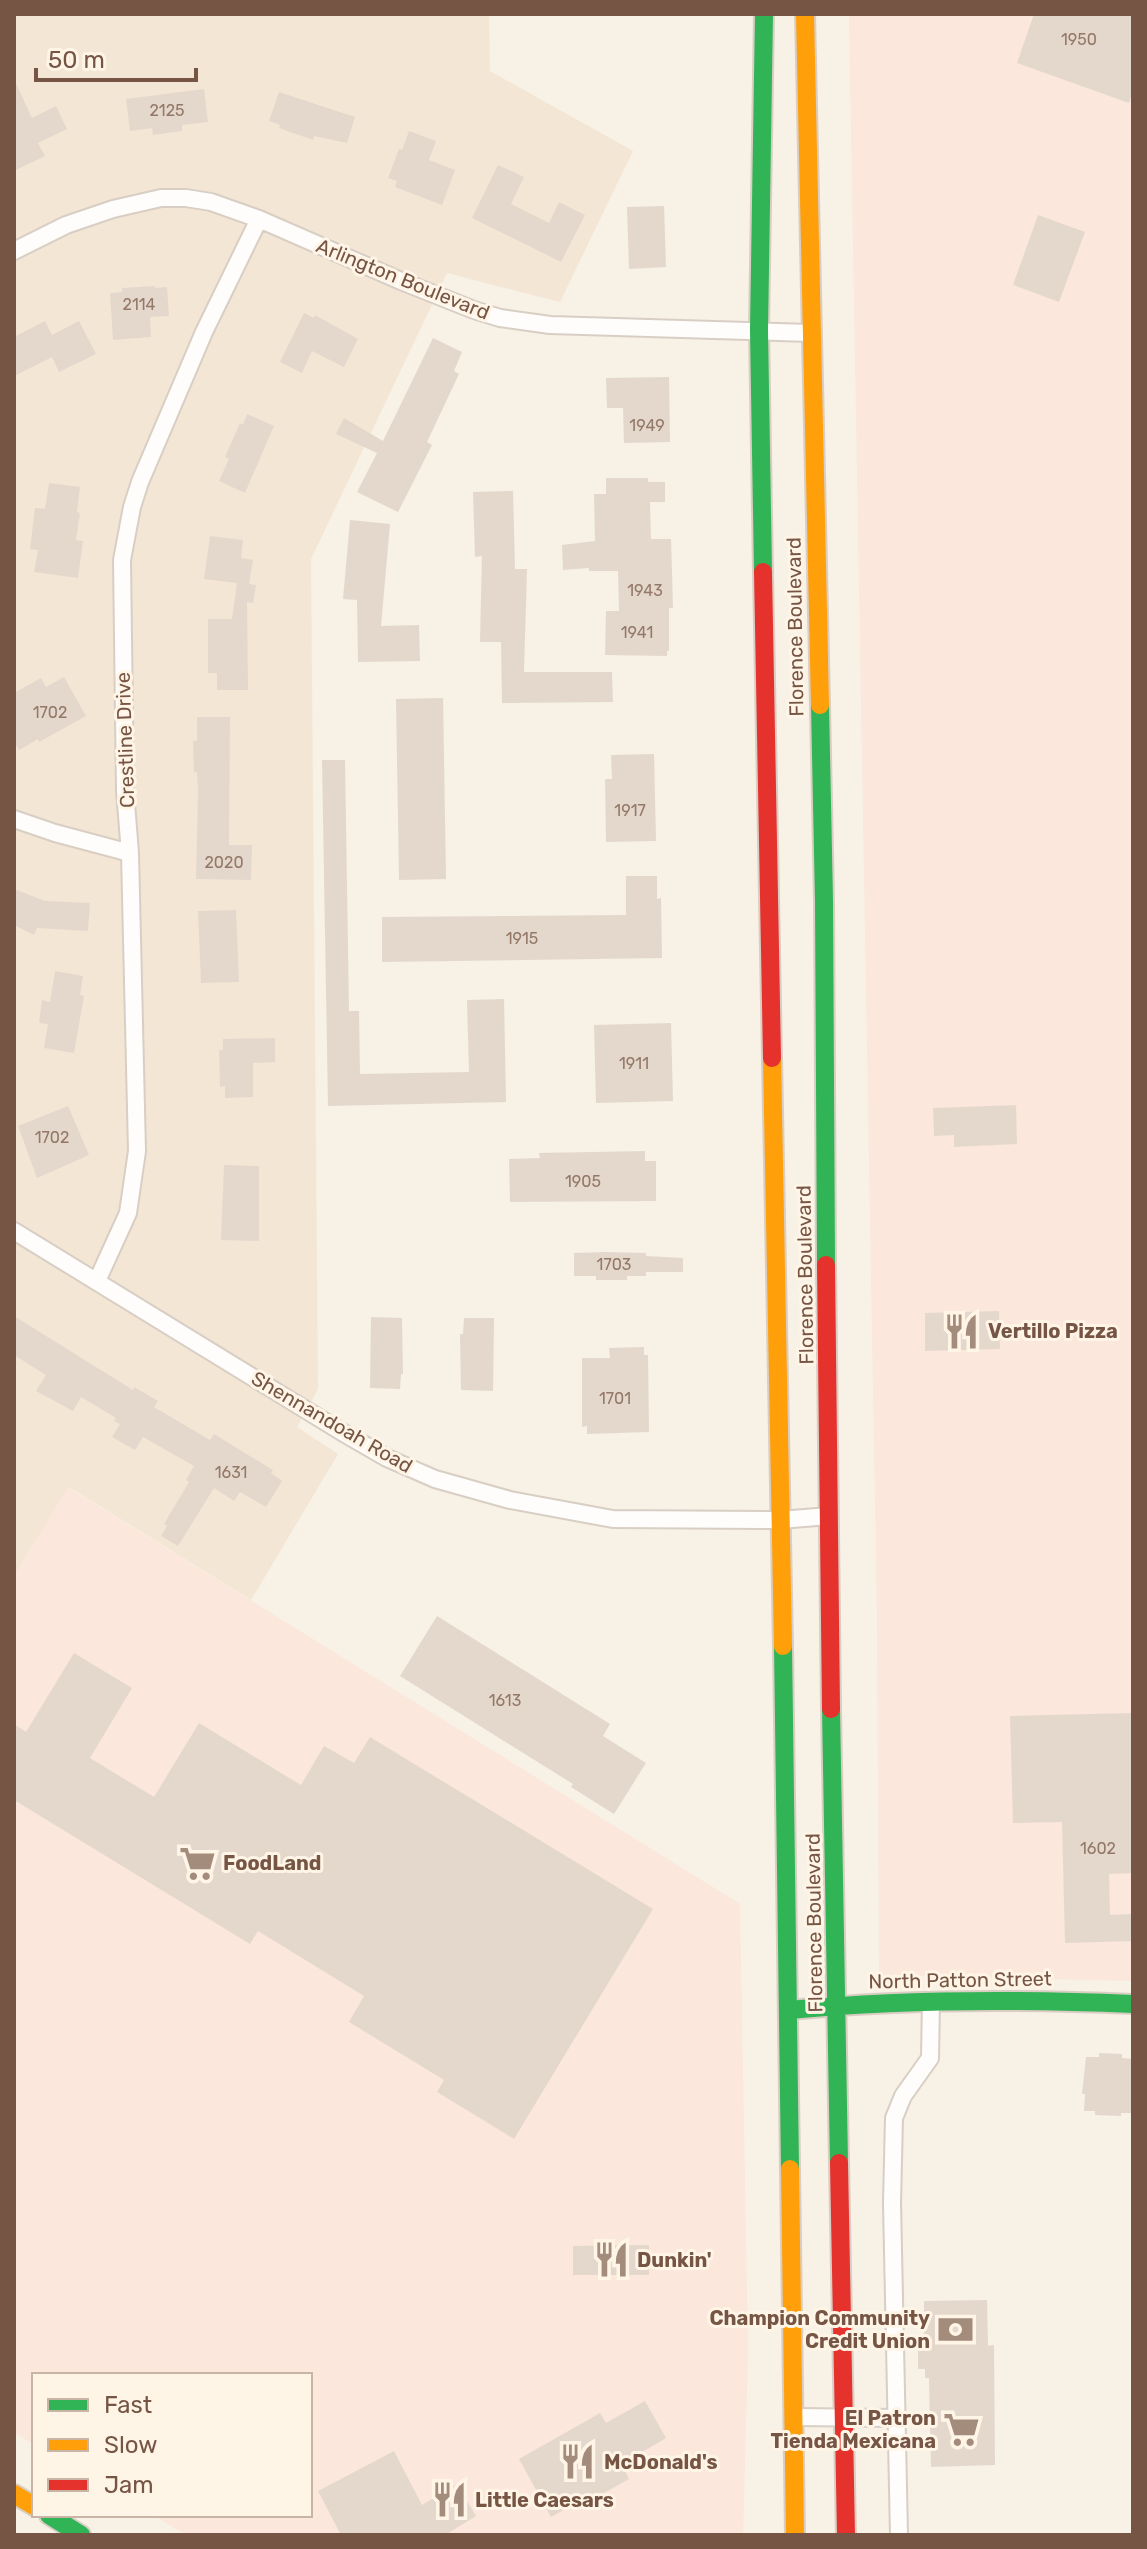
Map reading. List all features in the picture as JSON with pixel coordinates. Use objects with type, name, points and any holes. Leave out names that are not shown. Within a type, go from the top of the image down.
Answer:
[{"type":"main road","name":"Florence Boulevard","points":[[764,14],[759,330],[789,2010],[795,2535]]},
{"type":"main road","name":"Florence Boulevard","points":[[805,14],[824,901],[829,1516],[846,2535]]},
{"type":"main road","name":"North Patton Street","points":[[789,2010],[931,2001],[1048,2000],[1133,2004]]},
{"type":"main road","points":[[14,2494],[32,2505]]},
{"type":"main road","points":[[52,2517],[81,2535]]},
{"type":"street","name":"Arlington Boulevard","points":[[14,251],[66,225],[113,209],[161,198],[186,198],[211,202],[259,219],[401,281],[500,318],[550,325],[810,333]]},
{"type":"street","name":"Crestline Drive","points":[[97,1281],[128,1213],[137,1151],[130,853],[125,791],[122,560],[126,533],[140,482],[171,407],[259,219]]},
{"type":"street","points":[[14,819],[130,853]]},
{"type":"street","name":"Shennandoah Road","points":[[14,1231],[353,1438],[387,1458],[435,1479],[510,1500],[613,1519],[780,1520],[829,1516]]},
{"type":"street","points":[[899,2535],[892,2203],[894,2118],[903,2096],[930,2058],[931,2001]]},
{"type":"street","points":[[794,2417],[896,2418]]},
{"type":"shaded area","points":[[14,14],[489,14],[490,71],[633,151],[560,302],[447,273],[311,559],[318,1389],[297,1427],[338,1454],[251,1600],[69,1487],[14,1576]]},
{"type":"shaded area","points":[[849,14],[1133,14],[1133,1981],[879,1975],[877,1617]]},
{"type":"shaded area","points":[[68,1487],[740,1904],[748,2351],[743,2535],[186,2535],[156,2517],[312,2517],[312,2373],[32,2373],[32,2443],[14,2433],[14,1576]]},
{"type":"building","points":[[1034,14],[1133,14],[1133,91],[1129,103],[1017,63]]},
{"type":"building","points":[[14,79],[32,118],[56,106],[67,129],[38,143],[45,156],[14,171]]},
{"type":"building","points":[[204,89],[208,122],[182,125],[182,131],[153,135],[152,128],[130,131],[126,99]]},
{"type":"building","points":[[279,92],[355,117],[347,143],[314,136],[313,140],[279,128],[280,125],[269,121]]},
{"type":"building","points":[[409,131],[436,141],[429,160],[455,170],[442,205],[395,187],[397,181],[388,178]]},
{"type":"building","points":[[498,165],[524,177],[511,204],[549,223],[559,202],[585,215],[561,262],[472,218]]},
{"type":"building","points":[[664,206],[666,267],[629,269],[627,207]]},
{"type":"building","points":[[1038,215],[1085,232],[1059,302],[1013,285]]},
{"type":"building","points":[[167,287],[169,316],[150,317],[151,337],[113,340],[110,293],[122,292],[122,288]]},
{"type":"building","points":[[304,313],[314,318],[315,315],[358,339],[344,367],[312,351],[302,373],[280,362]]},
{"type":"building","points":[[45,321],[52,335],[79,321],[96,354],[59,372],[52,357],[14,376],[14,337]]},
{"type":"building","points":[[433,338],[462,352],[454,371],[459,374],[427,442],[432,445],[398,512],[357,492],[377,453],[336,434],[344,418],[383,441]]},
{"type":"building","points":[[669,377],[670,442],[624,443],[623,408],[607,408],[606,378]]},
{"type":"building","points":[[247,414],[274,426],[245,493],[219,481],[229,459],[225,457]]},
{"type":"building","points":[[606,478],[648,478],[648,482],[665,482],[665,502],[650,502],[651,539],[671,539],[673,608],[669,608],[667,656],[605,655],[606,611],[619,611],[618,571],[589,571],[589,568],[563,570],[562,545],[595,541],[594,494],[606,494]]},
{"type":"building","points":[[49,483],[80,487],[76,540],[83,541],[78,578],[34,572],[38,550],[30,549],[35,508],[45,509]]},
{"type":"building","points":[[513,491],[515,569],[527,569],[524,672],[612,672],[613,702],[502,703],[501,642],[480,642],[482,556],[475,557],[473,492]]},
{"type":"building","points":[[350,520],[390,524],[381,626],[419,625],[420,661],[358,662],[357,600],[343,599]]},
{"type":"building","points":[[210,536],[243,540],[241,558],[253,560],[249,584],[256,585],[253,603],[247,602],[248,690],[217,690],[217,673],[208,673],[208,619],[232,619],[237,583],[204,579]]},
{"type":"building","points":[[64,677],[86,716],[19,750],[14,741],[14,693],[41,678],[46,687]]},
{"type":"building","points":[[443,698],[446,879],[399,880],[396,699]]},
{"type":"building","points":[[197,717],[230,717],[229,845],[252,845],[251,880],[196,879],[198,790],[193,741],[197,741]]},
{"type":"building","points":[[654,754],[656,841],[606,842],[605,779],[612,779],[611,755]]},
{"type":"building","points":[[322,760],[345,760],[349,1011],[359,1011],[360,1074],[469,1072],[467,1000],[504,999],[506,1102],[328,1106]]},
{"type":"building","points":[[626,876],[657,876],[657,899],[661,898],[662,958],[382,962],[382,917],[626,915]]},
{"type":"building","points":[[14,889],[45,901],[90,903],[88,931],[37,928],[34,935],[14,925]]},
{"type":"building","points":[[236,910],[239,982],[201,983],[198,911]]},
{"type":"building","points":[[55,971],[83,976],[80,995],[84,996],[74,1053],[44,1048],[48,1024],[39,1023],[42,1000],[50,1002]]},
{"type":"building","points":[[671,1023],[673,1101],[596,1103],[594,1025]]},
{"type":"building","points":[[275,1038],[275,1062],[253,1063],[253,1097],[225,1098],[225,1086],[220,1087],[219,1050],[223,1050],[223,1039]]},
{"type":"building","points":[[1016,1105],[1017,1144],[954,1147],[954,1135],[934,1136],[933,1108]]},
{"type":"building","points":[[68,1106],[89,1155],[37,1178],[18,1126]]},
{"type":"building","points":[[645,1151],[645,1161],[656,1161],[656,1201],[510,1202],[509,1159],[540,1158],[539,1153]]},
{"type":"building","points":[[224,1165],[259,1166],[259,1241],[221,1240]]},
{"type":"building","points":[[606,1252],[683,1258],[683,1272],[646,1272],[646,1276],[627,1276],[627,1280],[574,1276],[574,1253]]},
{"type":"building","name":"Vertillo Pizza","points":[[999,1311],[1000,1349],[925,1351],[925,1313]]},
{"type":"building","points":[[14,1316],[133,1390],[134,1387],[158,1401],[154,1407],[210,1440],[214,1434],[273,1470],[271,1473],[282,1481],[266,1507],[240,1492],[234,1501],[214,1488],[178,1546],[161,1536],[167,1526],[164,1524],[189,1482],[186,1480],[194,1466],[143,1437],[135,1450],[112,1437],[120,1424],[114,1421],[116,1418],[81,1397],[73,1411],[36,1391],[46,1375],[14,1355]]},
{"type":"building","points":[[371,1317],[402,1318],[403,1374],[400,1389],[370,1388]]},
{"type":"building","points":[[464,1318],[494,1318],[493,1391],[461,1390],[460,1334],[463,1334]]},
{"type":"building","points":[[644,1347],[644,1355],[648,1355],[649,1432],[587,1434],[587,1426],[582,1427],[582,1358],[610,1358],[609,1348]]},
{"type":"building","points":[[437,1616],[610,1724],[603,1736],[646,1763],[614,1814],[571,1787],[573,1784],[400,1676]]},
{"type":"building","points":[[74,1653],[132,1688],[90,1758],[154,1797],[199,1723],[301,1785],[324,1746],[354,1763],[370,1737],[653,1909],[514,2139],[437,2092],[444,2080],[349,2022],[364,1996],[258,1931],[250,1944],[14,1800],[14,1724],[26,1732]]},
{"type":"building","points":[[1133,1713],[1133,1873],[1109,1874],[1110,1915],[1133,1914],[1133,1941],[1065,1943],[1062,1822],[1013,1823],[1010,1716]]},
{"type":"building","points":[[1099,2053],[1122,2054],[1122,2058],[1133,2059],[1132,2113],[1121,2113],[1121,2116],[1095,2115],[1095,2111],[1084,2111],[1085,2094],[1082,2094],[1086,2057],[1099,2057]]},
{"type":"building","name":"Dunkin'","points":[[649,2245],[649,2275],[573,2275],[573,2246]]},
{"type":"building","points":[[987,2300],[988,2346],[994,2345],[995,2465],[931,2467],[929,2378],[925,2378],[925,2369],[918,2369],[918,2348],[924,2348],[924,2301]]},
{"type":"building","name":"McDonald's","points":[[645,2401],[666,2438],[632,2458],[636,2465],[625,2471],[629,2479],[576,2509],[574,2504],[551,2517],[519,2459],[600,2413],[606,2423]]},
{"type":"building","points":[[394,2451],[422,2505],[457,2484],[476,2516],[445,2535],[341,2535],[318,2491]]},
{"type":"traffic: fast","points":[[763,572],[759,330],[764,14]]},
{"type":"traffic: fast","points":[[820,705],[826,1265]]},
{"type":"traffic: fast","points":[[783,1646],[790,2169]]},
{"type":"traffic: fast","points":[[831,1709],[839,2163]]},
{"type":"traffic: fast","points":[[789,2010],[961,2001],[1133,2004]]},
{"type":"traffic: fast","points":[[52,2517],[81,2535]]},
{"type":"traffic: slow","points":[[805,14],[820,705]]},
{"type":"traffic: slow","points":[[772,1058],[783,1646]]},
{"type":"traffic: slow","points":[[790,2169],[795,2535]]},
{"type":"traffic: slow","points":[[14,2494],[32,2505]]},
{"type":"traffic: jam","points":[[763,572],[772,1058]]},
{"type":"traffic: jam","points":[[826,1265],[831,1709]]},
{"type":"traffic: jam","points":[[839,2163],[846,2535]]},
{"type":"place","name":"Vertillo Pizza","points":[[962,1331]]},
{"type":"place","name":"FoodLand","points":[[197,1863]]},
{"type":"place","name":"Dunkin'","points":[[611,2260]]},
{"type":"place","name":"Champion Community Credit Union","points":[[956,2330]]},
{"type":"place","name":"El Patron Tienda Mexicana","points":[[962,2430]]},
{"type":"place","name":"McDonald's","points":[[578,2462]]},
{"type":"place","name":"Little Caesars","points":[[449,2500]]}]
